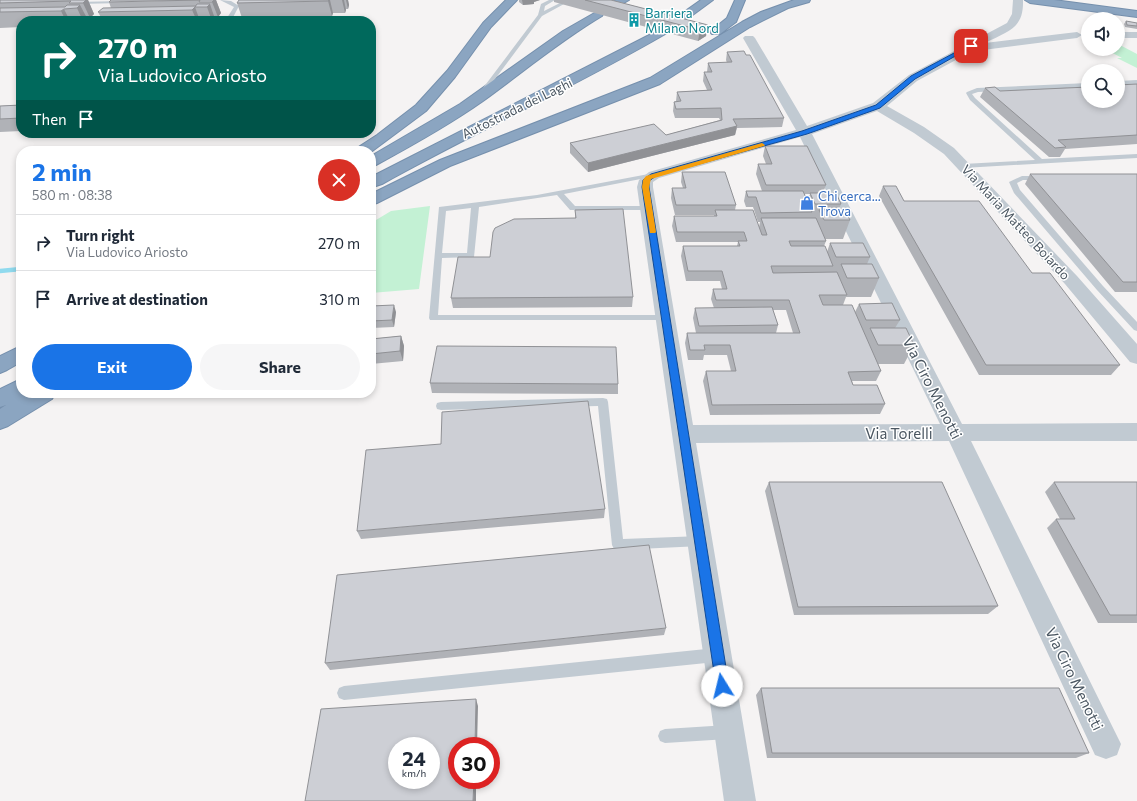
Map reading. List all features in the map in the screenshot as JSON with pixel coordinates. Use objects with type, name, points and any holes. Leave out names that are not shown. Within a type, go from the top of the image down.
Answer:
[{"type":"highway","points":[[370,146],[421,108],[451,74],[487,25],[512,0]]},
{"type":"highway","name":"Autostrada dei Laghi","points":[[376,159],[453,115],[479,98],[564,34],[602,11],[624,0]]},
{"type":"highway","name":"Autostrada dei Laghi","points":[[376,181],[414,160],[590,72],[667,29],[708,0]]},
{"type":"highway","points":[[602,88],[642,75],[692,49],[732,20],[740,0]]},
{"type":"highway","points":[[376,198],[445,164],[655,81],[681,67],[752,20],[777,8],[805,0]]},
{"type":"highway","points":[[1031,0],[1137,14]]},
{"type":"highway","points":[[1098,0],[1137,5]]},
{"type":"highway","points":[[530,101],[573,94]]},
{"type":"highway","points":[[0,365],[16,356]]},
{"type":"highway","points":[[0,399],[16,390]]},
{"type":"highway","points":[[0,420],[36,398]]},
{"type":"street","points":[[740,801],[685,434],[645,184],[649,177],[654,175],[804,132],[878,106],[913,78],[1010,25],[1021,22],[1018,12],[1018,0]]},
{"type":"street","points":[[1036,30],[1056,35]]},
{"type":"street","points":[[994,35],[1081,35]]},
{"type":"street","points":[[994,35],[1008,41],[1021,41]]},
{"type":"street","points":[[960,51],[1021,41],[1081,35]]},
{"type":"street","points":[[1125,35],[1137,35]]},
{"type":"street","name":"Via Ciro Menotti","points":[[749,38],[804,132],[955,433],[1106,744]]},
{"type":"street","name":"Via Maria Matteo Boiardo","points":[[878,106],[919,130],[949,151],[1071,280],[1137,357]]},
{"type":"street","name":"Via Torelli","points":[[685,434],[1137,432]]},
{"type":"lane","points":[[222,0],[237,6],[232,16]]},
{"type":"lane","points":[[479,98],[540,15],[543,5],[553,0]]},
{"type":"lane","points":[[111,10],[119,2]]},
{"type":"lane","points":[[66,4],[126,2]]},
{"type":"lane","points":[[540,15],[562,4]]},
{"type":"lane","points":[[1125,83],[1137,82]]},
{"type":"lane","points":[[1041,162],[972,99],[969,93],[977,90],[1081,85]]},
{"type":"lane","points":[[963,166],[1137,156]]},
{"type":"lane","points":[[654,175],[558,193],[442,209],[433,318],[666,318]]},
{"type":"lane","points":[[1045,178],[1022,178],[1013,182],[1017,191],[1022,197],[1100,288],[1137,328]]},
{"type":"lane","points":[[558,193],[573,208],[649,208]]},
{"type":"lane","points":[[438,256],[471,255],[475,205]]},
{"type":"lane","points":[[440,406],[603,402],[618,545],[701,541]]},
{"type":"lane","points":[[344,693],[718,655]]},
{"type":"lane","points":[[665,736],[730,732]]},
{"type":"green space","points":[[1125,48],[1137,54],[1137,68],[1117,58],[1122,58],[1118,56],[1125,56]]},
{"type":"green space","points":[[430,206],[419,289],[376,293],[376,220],[391,211]]},
{"type":"building","points":[[0,0],[86,0],[83,3],[69,3],[71,1],[0,3]]},
{"type":"building","points":[[111,0],[200,0],[109,2]]},
{"type":"building","points":[[200,0],[214,0],[212,2],[199,2]]},
{"type":"building","points":[[239,0],[329,0],[237,3]]},
{"type":"building","points":[[585,0],[611,0],[708,25],[700,30]]},
{"type":"building","points":[[197,4],[210,4],[207,7],[195,7]]},
{"type":"building","points":[[67,5],[80,5],[77,8],[64,9],[61,11],[0,12],[0,8],[65,7]]},
{"type":"building","points":[[196,6],[192,10],[98,12],[103,8]]},
{"type":"building","points":[[1126,21],[1137,23],[1137,26],[1127,25]]},
{"type":"building","points":[[744,51],[746,55],[750,55],[784,118],[733,119],[737,126],[588,163],[570,143],[654,124],[666,135],[722,120],[721,108],[676,109],[674,102],[681,101],[677,92],[712,90],[704,72],[712,72],[708,63],[732,62],[727,52]]},
{"type":"building","points":[[1137,84],[1137,135],[1058,140],[1066,147],[1055,148],[985,88],[995,87],[1000,91],[1081,87],[1081,108],[1125,108],[1125,85]]},
{"type":"building","points":[[16,105],[16,118],[0,119],[0,106]]},
{"type":"building","points":[[765,146],[807,146],[826,185],[766,185],[758,164],[772,164]]},
{"type":"building","points":[[682,172],[725,172],[736,205],[676,205],[672,188],[686,188]]},
{"type":"building","points":[[1030,174],[1137,174],[1137,282],[1123,282]]},
{"type":"building","points":[[883,186],[896,186],[904,201],[979,201],[1032,273],[1050,273],[1120,365],[986,365]]},
{"type":"building","points":[[746,191],[803,191],[812,212],[761,213],[756,197],[748,197]]},
{"type":"building","points":[[810,193],[836,193],[841,204],[815,204]]},
{"type":"building","points":[[623,209],[633,297],[451,298],[458,257],[490,257],[493,232],[495,228],[514,219],[576,218],[575,210]]},
{"type":"building","points":[[844,209],[850,220],[824,220],[819,210]]},
{"type":"building","points":[[715,210],[753,210],[762,235],[767,235],[761,218],[816,218],[826,241],[789,241],[791,246],[825,246],[833,266],[771,266],[773,273],[837,272],[847,295],[819,295],[823,305],[852,305],[881,371],[848,372],[853,385],[877,385],[885,404],[712,405],[706,371],[736,371],[730,345],[704,345],[705,350],[690,350],[687,333],[800,333],[789,300],[716,300],[713,289],[727,289],[722,271],[688,271],[683,246],[740,246],[738,241],[747,241],[744,232],[677,232],[674,216],[717,216]]},
{"type":"building","points":[[830,243],[863,243],[870,257],[836,257]]},
{"type":"building","points":[[841,264],[872,264],[879,278],[847,278]]},
{"type":"building","points":[[892,303],[900,320],[866,320],[859,304]]},
{"type":"building","points":[[394,305],[392,320],[376,321],[376,306]]},
{"type":"building","points":[[772,307],[778,325],[699,326],[695,308]]},
{"type":"building","points":[[870,328],[906,328],[914,345],[878,345]]},
{"type":"building","points":[[401,336],[400,351],[376,353],[376,338]]},
{"type":"building","points":[[437,346],[616,347],[618,384],[430,383]]},
{"type":"building","points":[[588,401],[605,509],[357,531],[366,450],[441,444],[442,412]]},
{"type":"building","points":[[769,482],[942,482],[998,606],[798,607]]},
{"type":"building","points":[[1054,482],[1137,482],[1137,615],[1110,615],[1056,519],[1075,519]]},
{"type":"building","points":[[649,545],[666,628],[325,663],[337,575]]},
{"type":"building","points":[[761,688],[1059,688],[1089,753],[772,753]]},
{"type":"building","points":[[476,699],[475,737],[448,737],[448,789],[474,789],[473,801],[305,801],[321,709]]},
{"type":"waterway","points":[[0,271],[16,269]]},
{"type":"slow traffic","points":[[653,232],[645,187],[646,180],[649,177],[762,145]]},
{"type":"place","name":"Barriera Milano Nord","points":[[634,20]]},
{"type":"place","name":"Chi cerca... Trova","points":[[807,203]]},
{"type":"route","points":[[722,686],[685,434],[645,187],[646,180],[654,175],[804,132],[878,106],[913,78],[971,46]]}]
